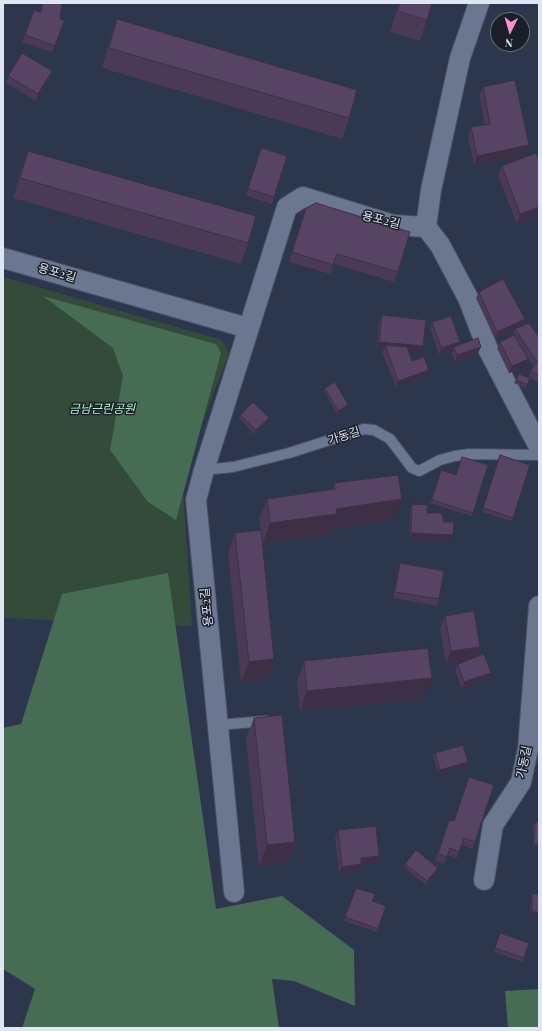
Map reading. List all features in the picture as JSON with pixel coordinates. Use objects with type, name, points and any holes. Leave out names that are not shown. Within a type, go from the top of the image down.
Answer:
[{"type":"street","points":[[479,3],[460,58],[432,190],[426,227],[440,245],[468,298],[487,347],[539,447]]},
{"type":"street","name":"용포2길","points":[[234,892],[196,500],[204,470],[286,207],[303,197],[393,224],[426,227]]},
{"type":"street","name":"용포2길","points":[[3,258],[248,328]]},
{"type":"street","name":"가동길","points":[[484,880],[493,825],[521,782],[528,748],[539,606]]},
{"type":"lane","name":"가동길","points":[[204,470],[233,466],[290,454],[364,429],[374,430],[390,439],[412,468],[419,471],[440,460],[470,454],[539,455]]},
{"type":"lane","points":[[218,725],[277,720]]},
{"type":"green space","name":"금남근린공원","points":[[3,277],[222,340],[229,354],[182,474],[192,626],[3,618]]},
{"type":"green space","points":[[43,296],[216,344],[221,353],[176,520],[148,502],[110,450],[123,376],[113,348]]},
{"type":"green space","points":[[168,573],[216,909],[282,896],[354,950],[355,1006],[294,981],[272,979],[279,1028],[22,1028],[35,989],[3,969],[3,728],[21,724],[62,594]]},
{"type":"green space","points":[[539,989],[539,1028],[508,1028],[505,991]]},
{"type":"building","points":[[43,3],[62,3],[60,19],[64,21],[55,46],[25,35],[34,10],[41,13]]},
{"type":"building","points":[[400,3],[432,3],[427,20],[397,11]]},
{"type":"building","points":[[117,19],[357,90],[349,118],[109,48]]},
{"type":"building","points":[[22,53],[52,71],[38,94],[8,76]]},
{"type":"building","points":[[515,80],[529,145],[477,156],[471,127],[490,124],[483,87]]},
{"type":"building","points":[[261,148],[287,156],[274,197],[248,189]]},
{"type":"building","points":[[28,151],[256,216],[248,243],[20,178]]},
{"type":"building","points":[[536,153],[539,160],[539,207],[520,214],[502,166]]},
{"type":"building","points":[[316,203],[410,232],[398,272],[337,254],[333,265],[292,252],[306,208]]},
{"type":"building","points":[[503,279],[525,319],[497,332],[479,292]]},
{"type":"building","points":[[382,315],[426,320],[423,346],[379,342]]},
{"type":"building","points":[[451,316],[460,342],[441,348],[432,322]]},
{"type":"building","points":[[529,323],[539,337],[539,376],[531,370],[537,362],[515,329]]},
{"type":"building","points":[[514,335],[528,359],[512,366],[500,342]]},
{"type":"building","points":[[478,338],[481,347],[457,355],[454,347]]},
{"type":"building","points":[[385,345],[407,347],[412,361],[424,357],[429,370],[398,381]]},
{"type":"building","points":[[519,374],[530,378],[527,385],[516,380]]},
{"type":"building","points":[[335,382],[348,405],[338,411],[325,388]]},
{"type":"building","points":[[253,402],[269,418],[256,430],[240,415]]},
{"type":"building","points":[[500,455],[530,465],[513,518],[483,508]]},
{"type":"building","points":[[462,457],[488,465],[473,513],[432,500],[441,470],[456,475]]},
{"type":"building","points":[[398,475],[402,499],[336,509],[337,514],[270,523],[267,499],[335,489],[334,483]]},
{"type":"building","points":[[412,504],[427,505],[427,513],[442,513],[444,522],[454,522],[453,535],[411,533]]},
{"type":"building","points":[[261,530],[274,659],[249,662],[235,533]]},
{"type":"building","points":[[400,563],[444,571],[439,599],[395,592]]},
{"type":"building","points":[[474,611],[480,647],[451,651],[445,616]]},
{"type":"building","points":[[428,648],[432,678],[307,691],[304,661]]},
{"type":"building","points":[[484,654],[491,673],[464,682],[458,664]]},
{"type":"building","points":[[282,715],[295,842],[267,845],[254,718]]},
{"type":"building","points":[[463,745],[468,762],[440,770],[435,753]]},
{"type":"building","points":[[469,777],[494,785],[475,842],[464,838],[459,852],[450,848],[447,857],[438,854],[449,820],[454,821]]},
{"type":"building","points":[[535,822],[539,822],[539,845],[534,845]]},
{"type":"building","points":[[376,826],[379,856],[361,858],[361,864],[342,867],[338,830]]},
{"type":"building","points":[[416,850],[438,868],[427,881],[405,864]]},
{"type":"building","points":[[356,888],[375,894],[372,901],[386,906],[378,929],[345,917]]},
{"type":"building","points":[[532,894],[539,894],[539,912],[532,912]]},
{"type":"building","points":[[500,933],[529,943],[524,958],[495,948]]}]
